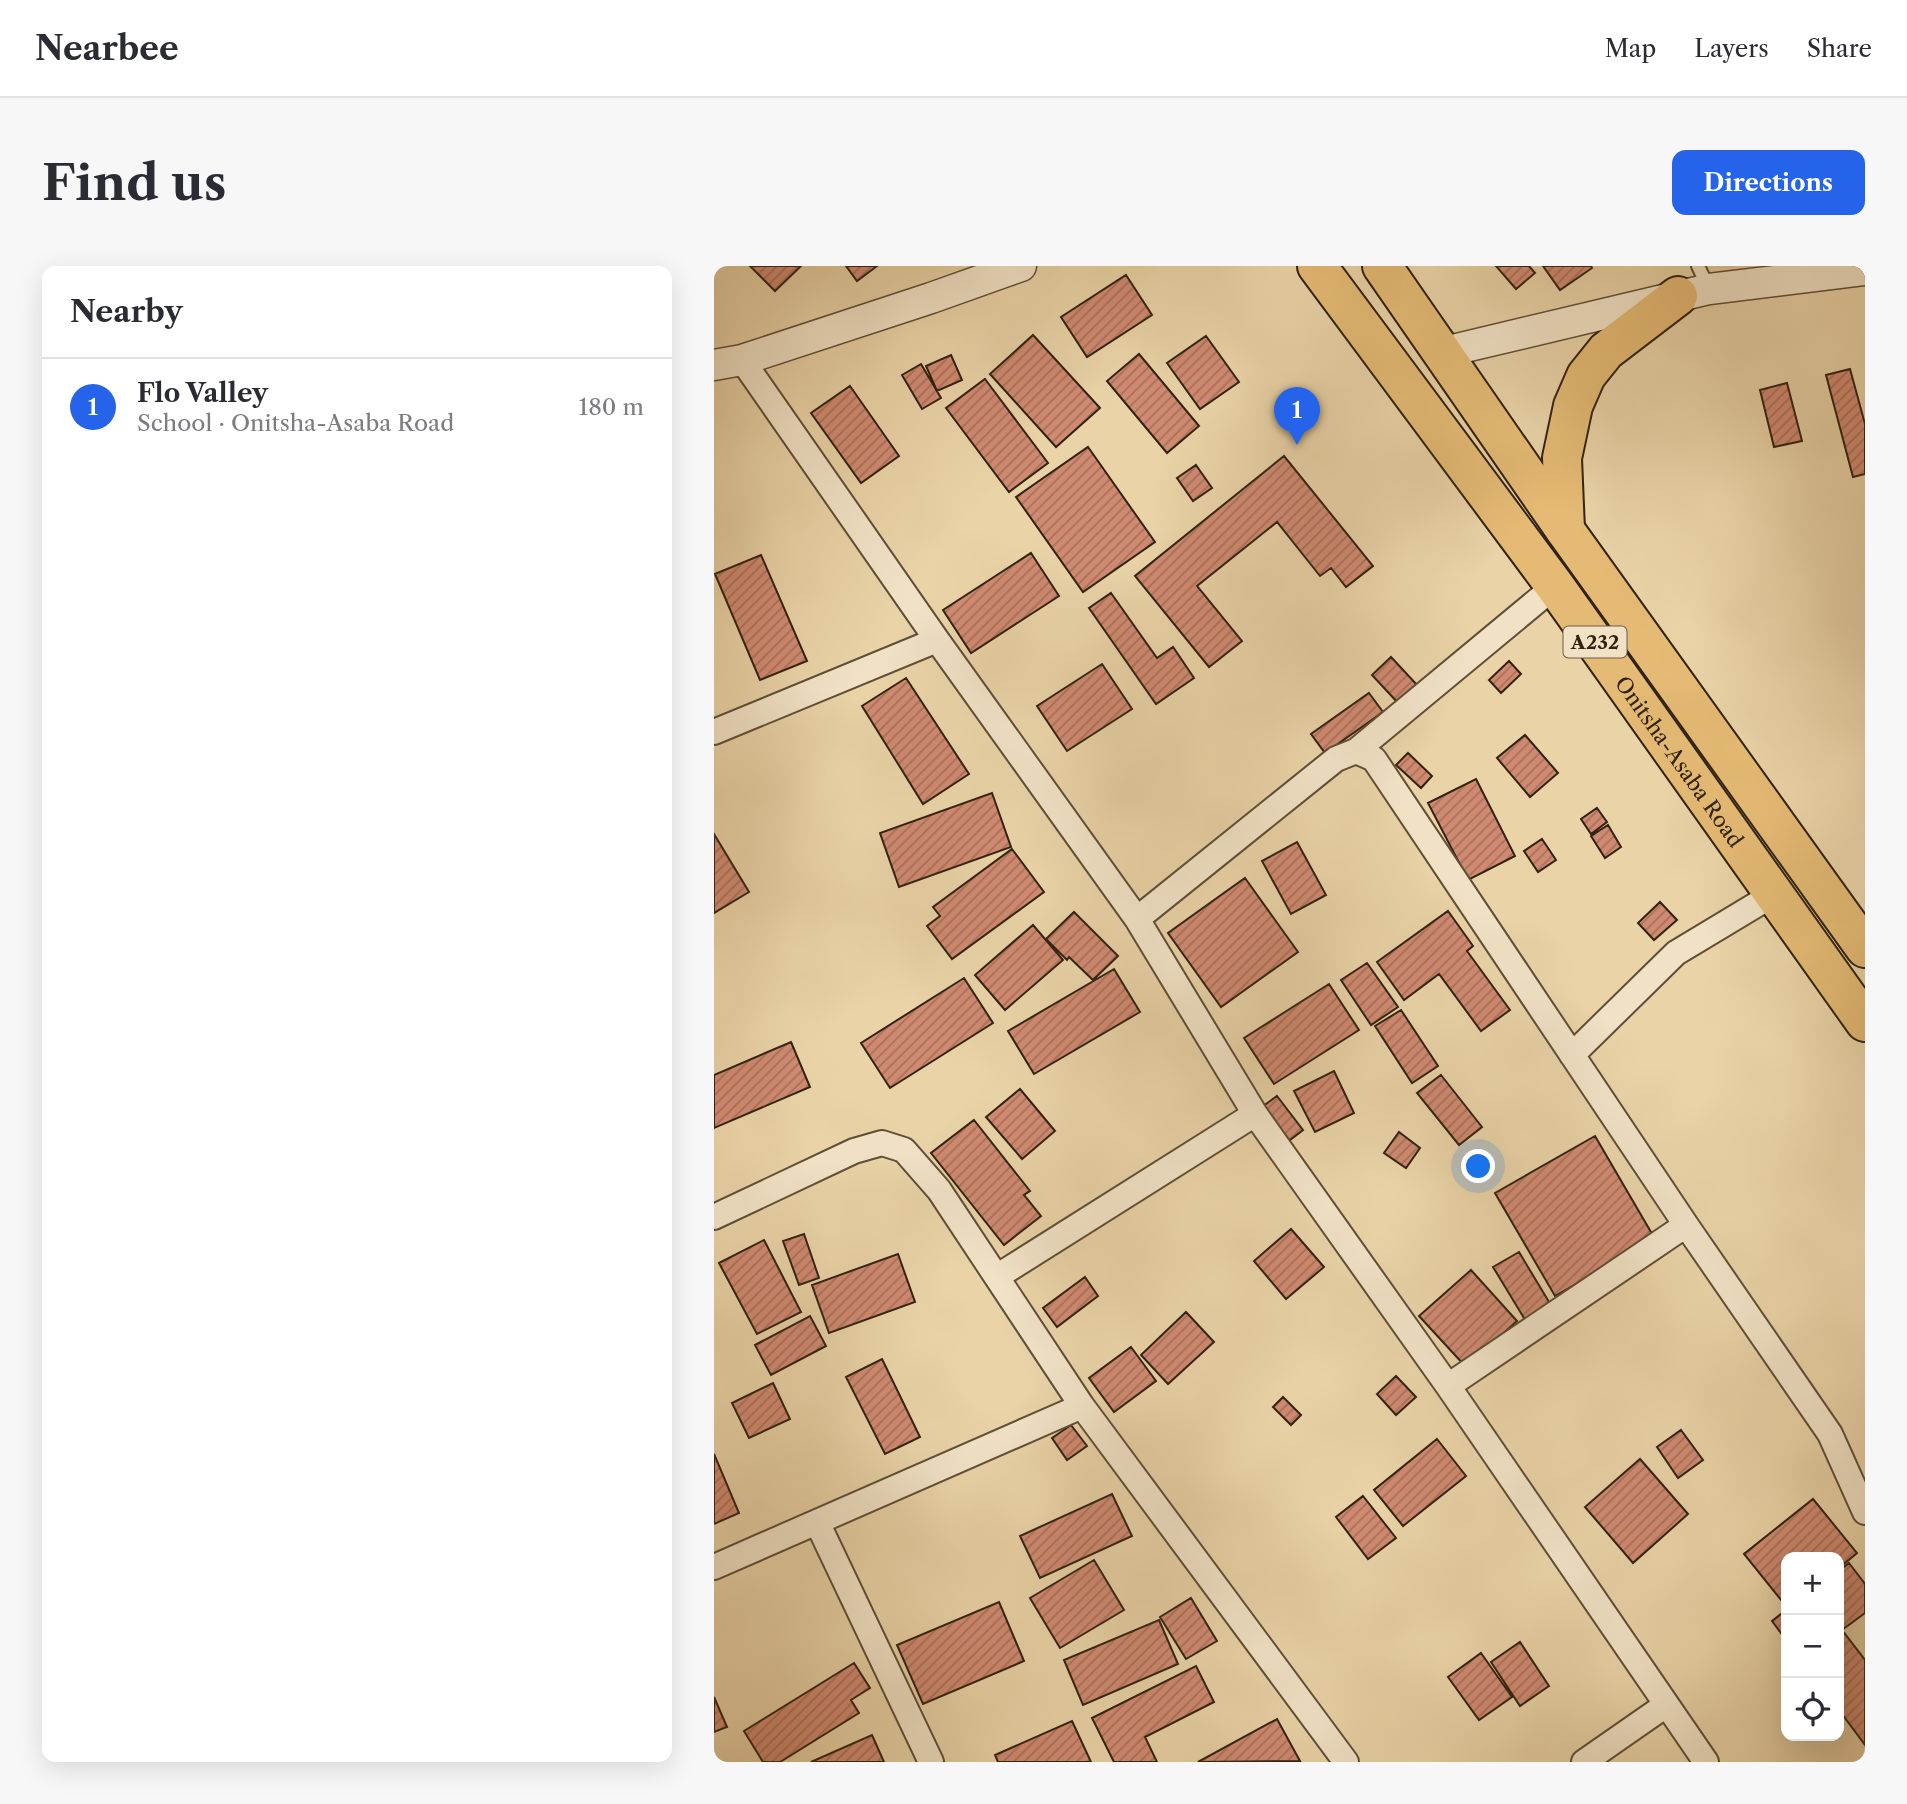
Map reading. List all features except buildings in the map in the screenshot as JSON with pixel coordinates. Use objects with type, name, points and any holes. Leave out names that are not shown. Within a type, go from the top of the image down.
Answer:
[{"type":"highway","name":"Onitsha-Asaba Road","points":[[1317,266],[1555,586],[1865,1022]]},
{"type":"highway","name":"A232","points":[[1382,266],[1565,530],[1865,948]]},
{"type":"highway","points":[[1565,530],[1562,458],[1573,406],[1586,376],[1606,351],[1695,284]]},
{"type":"street","points":[[1021,266],[931,298],[728,362],[937,640],[1136,919],[1255,1114],[1448,1385],[1706,1762]]},
{"type":"street","points":[[1444,352],[1695,284],[1865,270]]},
{"type":"street","points":[[1136,919],[1336,759],[1356,751],[1555,586]]},
{"type":"street","points":[[714,732],[937,640]]},
{"type":"street","points":[[1356,751],[1374,759],[1686,1226],[1830,1434],[1865,1513]]},
{"type":"street","points":[[1572,1055],[1675,953],[1774,894]]},
{"type":"street","points":[[998,1276],[1255,1114]]},
{"type":"street","points":[[714,1217],[854,1151],[882,1143],[904,1150],[939,1190],[1082,1406],[1346,1762]]},
{"type":"street","points":[[1448,1385],[1686,1226]]},
{"type":"street","points":[[714,1567],[1082,1406]]},
{"type":"street","points":[[817,1522],[931,1762]]},
{"type":"street","points":[[1584,1762],[1666,1705]]},
{"type":"place","name":"Flo Valley","points":[[1297,445]]}]
